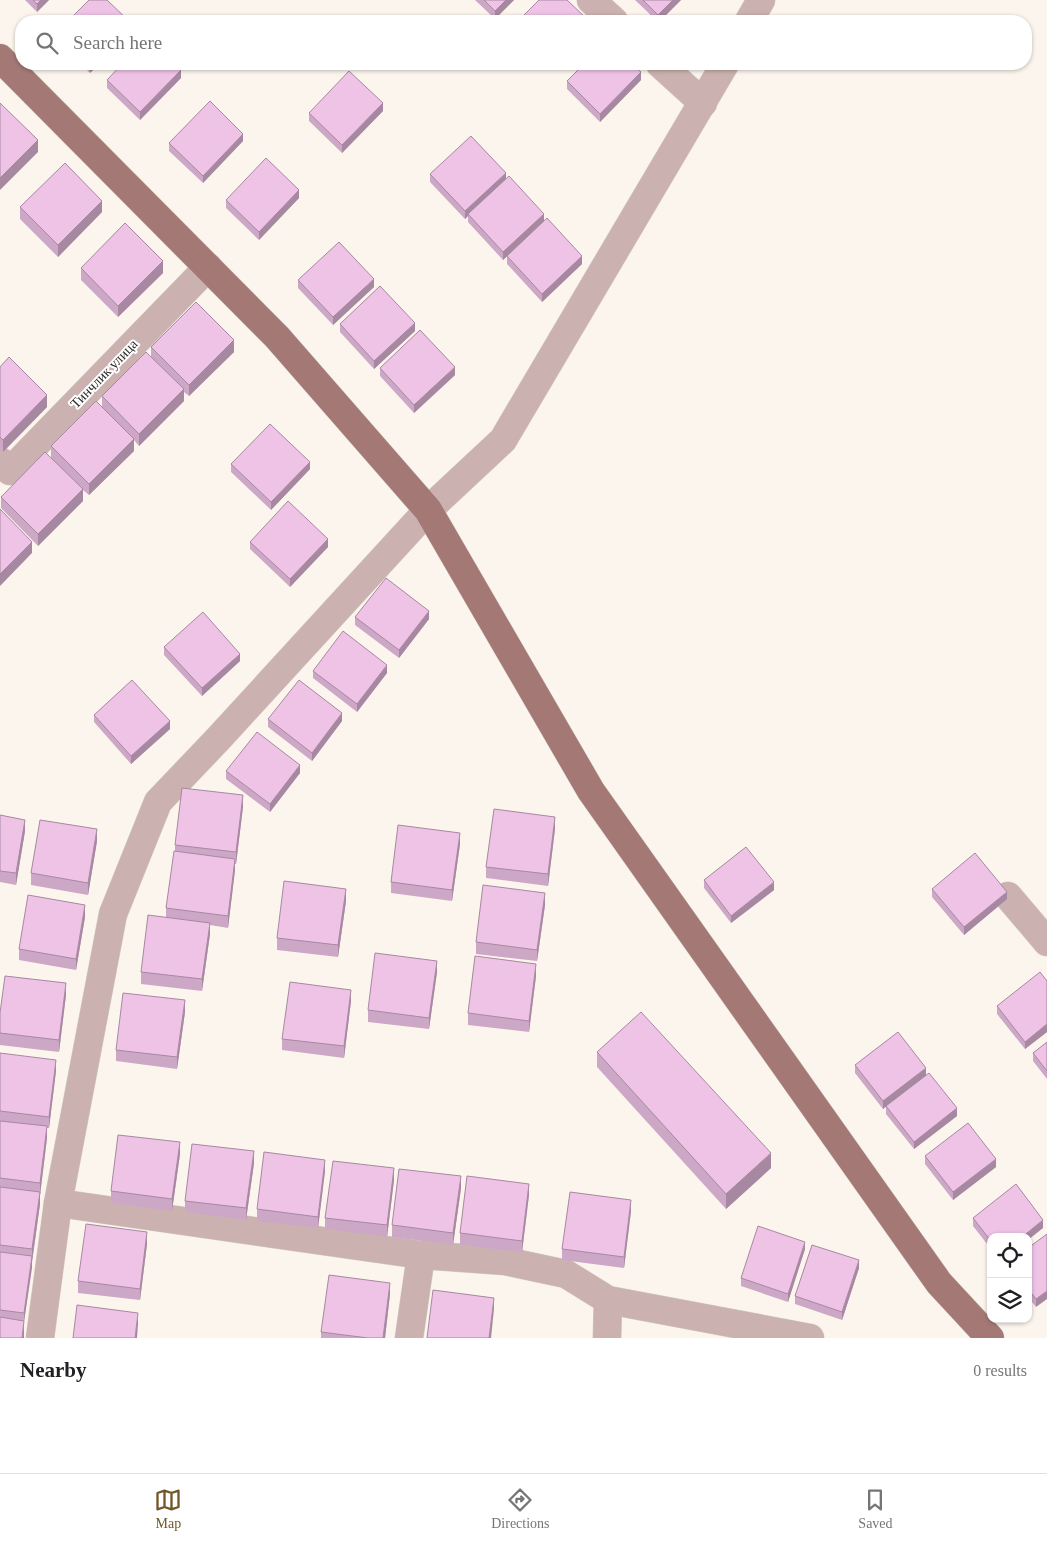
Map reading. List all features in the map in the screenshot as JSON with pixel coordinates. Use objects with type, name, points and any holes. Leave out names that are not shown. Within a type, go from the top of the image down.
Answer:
[{"type":"main road","points":[[0,58],[277,337],[428,510],[591,791],[939,1283],[990,1338]]},
{"type":"street","points":[[591,0],[607,15]]},
{"type":"street","points":[[753,15],[762,0]]},
{"type":"street","points":[[667,70],[703,103]]},
{"type":"street","points":[[40,1338],[58,1203],[113,914],[158,802],[220,738],[428,510],[503,440],[722,70]]},
{"type":"street","name":"Тинчлик улица","points":[[0,461],[10,471],[208,267]]},
{"type":"street","points":[[1008,896],[1047,942]]},
{"type":"street","points":[[58,1203],[420,1255],[505,1261],[566,1274],[608,1300],[810,1338]]},
{"type":"street","points":[[409,1338],[420,1255]]},
{"type":"street","points":[[607,1338],[608,1300]]},
{"type":"building","points":[[33,0],[41,0],[37,4]]},
{"type":"building","points":[[89,0],[107,0],[123,15],[74,15]]},
{"type":"building","points":[[484,0],[506,0],[495,11]]},
{"type":"building","points":[[539,0],[567,0],[583,15],[524,15]]},
{"type":"building","points":[[643,0],[673,0],[658,15]]},
{"type":"building","points":[[116,70],[181,70],[140,112],[107,80]]},
{"type":"building","points":[[578,70],[639,70],[641,72],[600,114],[567,81]]},
{"type":"building","points":[[349,71],[383,103],[342,145],[309,113]]},
{"type":"building","points":[[210,101],[243,134],[203,176],[169,143]]},
{"type":"building","points":[[0,103],[38,140],[0,178]]},
{"type":"building","points":[[471,136],[506,173],[465,211],[430,174]]},
{"type":"building","points":[[266,158],[299,190],[259,232],[226,200]]},
{"type":"building","points":[[65,163],[102,201],[58,245],[20,207]]},
{"type":"building","points":[[509,176],[544,214],[503,252],[468,214]]},
{"type":"building","points":[[547,218],[582,256],[542,294],[507,256]]},
{"type":"building","points":[[125,223],[163,261],[118,306],[81,268]]},
{"type":"building","points":[[339,242],[374,279],[333,317],[298,280]]},
{"type":"building","points":[[380,286],[415,323],[374,361],[340,324]]},
{"type":"building","points":[[196,302],[234,340],[189,385],[151,347]]},
{"type":"building","points":[[420,330],[455,367],[414,405],[380,368]]},
{"type":"building","points":[[146,352],[184,389],[139,434],[102,396]]},
{"type":"building","points":[[9,357],[47,395],[3,440],[0,437],[0,367]]},
{"type":"building","points":[[96,401],[134,439],[89,484],[51,446]]},
{"type":"building","points":[[270,424],[310,462],[271,502],[231,464]]},
{"type":"building","points":[[45,452],[83,489],[38,534],[1,497]]},
{"type":"building","points":[[288,501],[328,539],[290,579],[250,542]]},
{"type":"building","points":[[0,509],[32,542],[0,574]]},
{"type":"building","points":[[386,578],[429,611],[399,650],[355,617]]},
{"type":"building","points":[[203,612],[240,654],[202,688],[164,647]]},
{"type":"building","points":[[343,631],[387,665],[357,704],[313,671]]},
{"type":"building","points":[[132,680],[170,721],[131,756],[94,715]]},
{"type":"building","points":[[299,680],[342,713],[312,753],[268,719]]},
{"type":"building","points":[[257,732],[300,765],[270,804],[226,771]]},
{"type":"building","points":[[182,788],[243,795],[236,852],[175,845]]},
{"type":"building","points":[[494,809],[555,817],[548,874],[486,867]]},
{"type":"building","points":[[0,815],[25,820],[16,873],[0,871]]},
{"type":"building","points":[[40,820],[97,829],[88,883],[31,873]]},
{"type":"building","points":[[398,825],[460,833],[452,890],[391,882]]},
{"type":"building","points":[[746,847],[774,882],[731,916],[704,880]]},
{"type":"building","points":[[174,851],[235,859],[228,916],[166,908]]},
{"type":"building","points":[[975,853],[1007,892],[964,927],[932,889]]},
{"type":"building","points":[[284,881],[346,889],[338,945],[277,938]]},
{"type":"building","points":[[483,885],[545,893],[537,950],[476,942]]},
{"type":"building","points":[[28,895],[85,905],[76,959],[19,949]]},
{"type":"building","points":[[148,915],[210,923],[202,979],[141,972]]},
{"type":"building","points":[[375,953],[437,961],[429,1018],[368,1010]]},
{"type":"building","points":[[475,956],[536,964],[529,1021],[468,1013]]},
{"type":"building","points":[[1040,972],[1047,981],[1047,1024],[1025,1042],[997,1006]]},
{"type":"building","points":[[5,976],[66,983],[59,1040],[0,1033],[0,1013]]},
{"type":"building","points":[[290,982],[351,990],[344,1046],[282,1039]]},
{"type":"building","points":[[123,993],[185,1000],[177,1057],[116,1050]]},
{"type":"building","points":[[641,1012],[771,1153],[726,1194],[597,1052]]},
{"type":"building","points":[[898,1032],[926,1068],[883,1101],[855,1065]]},
{"type":"building","points":[[1047,1042],[1047,1071],[1033,1053]]},
{"type":"building","points":[[0,1053],[56,1060],[49,1117],[0,1111]]},
{"type":"building","points":[[929,1073],[957,1108],[914,1142],[886,1106]]},
{"type":"building","points":[[0,1121],[47,1126],[40,1183],[0,1178]]},
{"type":"building","points":[[968,1123],[996,1159],[953,1192],[925,1156]]},
{"type":"building","points":[[118,1135],[180,1142],[172,1199],[111,1191]]},
{"type":"building","points":[[192,1144],[254,1151],[246,1208],[185,1201]]},
{"type":"building","points":[[264,1152],[325,1160],[318,1217],[257,1209]]},
{"type":"building","points":[[333,1161],[394,1168],[387,1225],[325,1218]]},
{"type":"building","points":[[399,1169],[461,1176],[453,1233],[392,1225]]},
{"type":"building","points":[[467,1176],[529,1184],[522,1241],[460,1233]]},
{"type":"building","points":[[1016,1184],[1043,1220],[1027,1233],[987,1233],[987,1236],[973,1218]]},
{"type":"building","points":[[0,1187],[40,1192],[32,1249],[0,1245]]},
{"type":"building","points":[[570,1192],[631,1200],[624,1257],[562,1249]]},
{"type":"building","points":[[86,1224],[147,1232],[140,1289],[78,1281]]},
{"type":"building","points":[[758,1226],[805,1242],[788,1294],[741,1278]]},
{"type":"building","points":[[1047,1234],[1047,1291],[1036,1299],[1032,1294],[1032,1245]]},
{"type":"building","points":[[812,1245],[859,1260],[842,1312],[795,1296]]},
{"type":"building","points":[[0,1252],[32,1256],[24,1313],[0,1310]]},
{"type":"building","points":[[329,1275],[390,1283],[383,1338],[321,1332]]},
{"type":"building","points":[[433,1290],[494,1298],[489,1338],[427,1338]]},
{"type":"building","points":[[77,1305],[138,1313],[135,1338],[73,1338]]},
{"type":"building","points":[[0,1317],[24,1321],[22,1338],[0,1338]]}]
